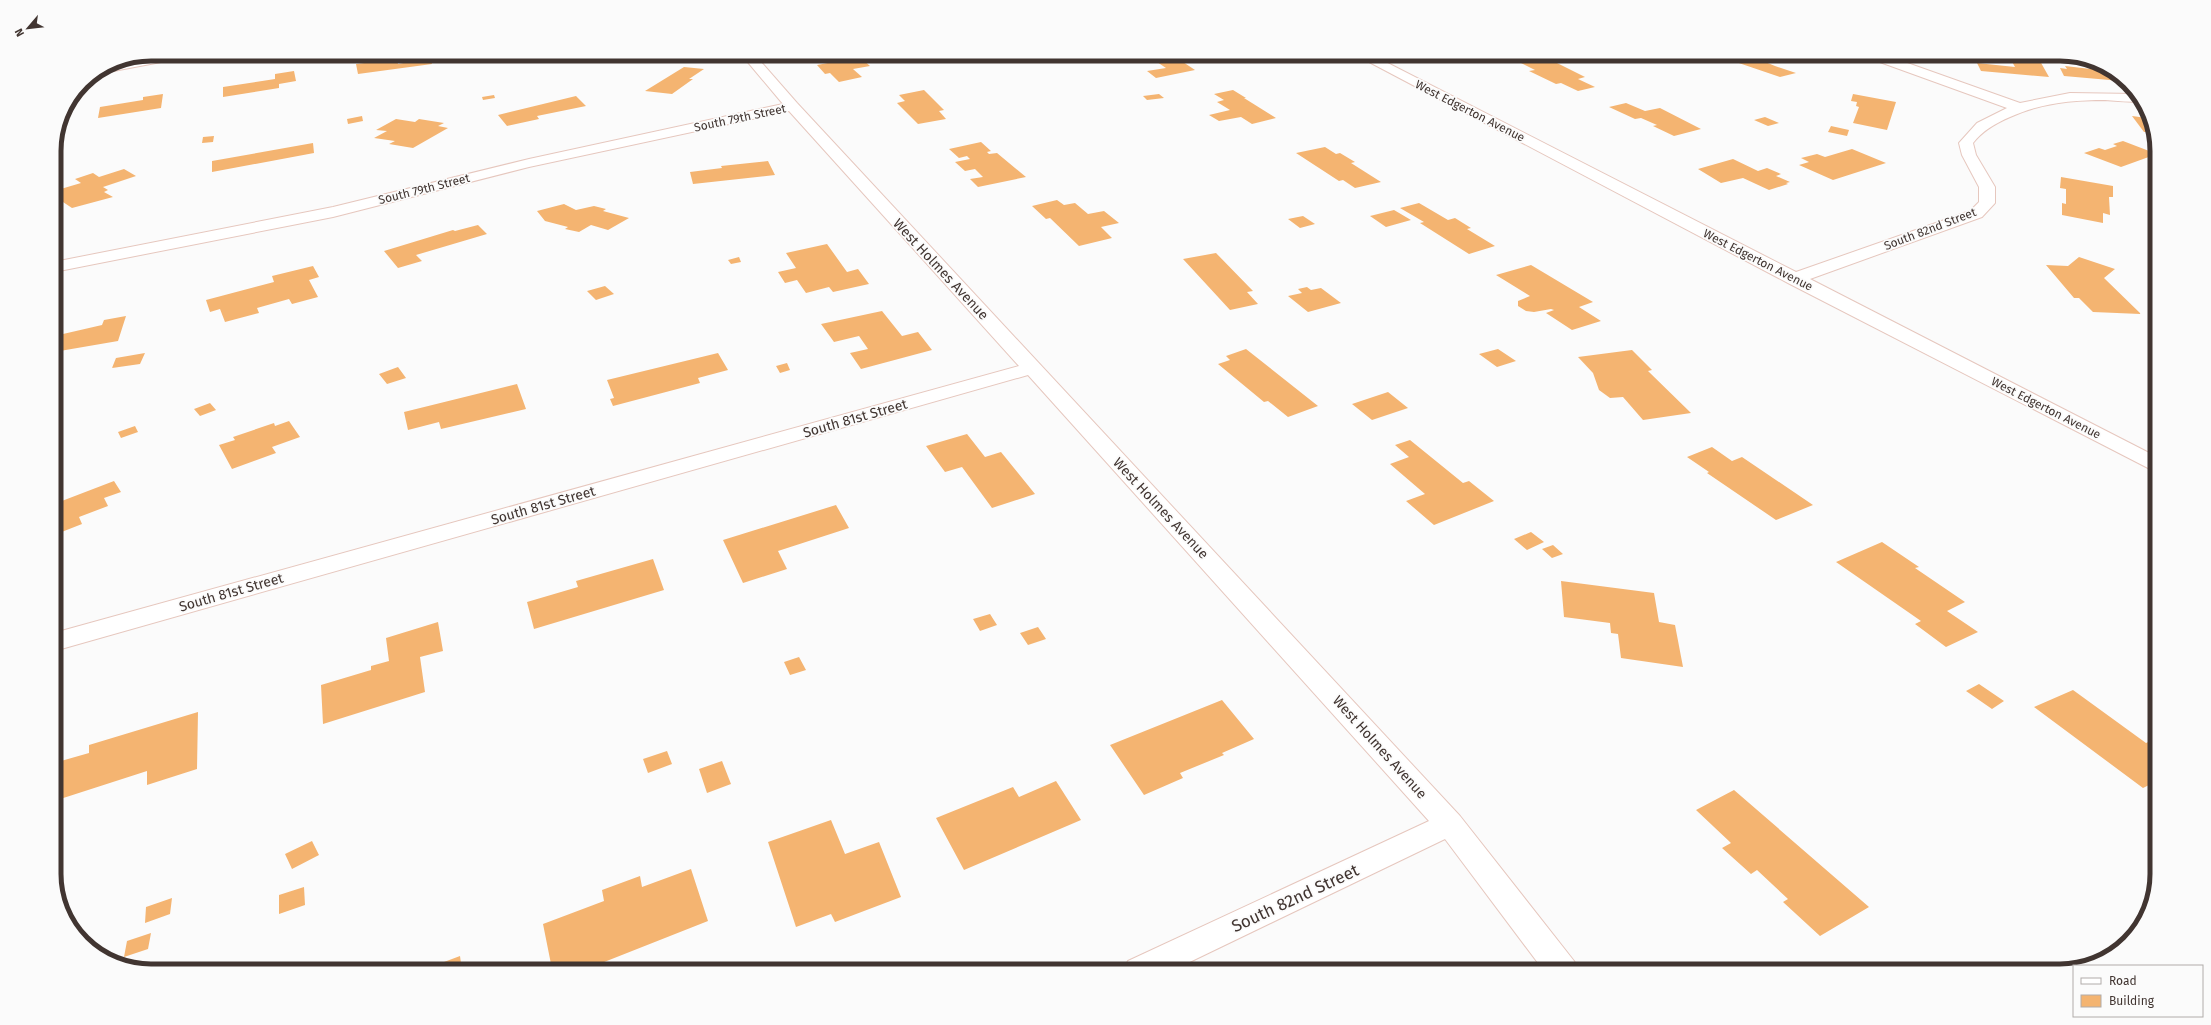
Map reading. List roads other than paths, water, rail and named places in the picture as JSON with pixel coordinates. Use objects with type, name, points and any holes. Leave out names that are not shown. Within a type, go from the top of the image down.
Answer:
[{"type":"street","points":[[127,65],[145,61]]},
{"type":"street","name":"West Holmes Avenue","points":[[754,61],[792,106],[1450,824],[1558,964]]},
{"type":"street","name":"West Edgerton Avenue","points":[[1374,61],[2150,461]]},
{"type":"street","points":[[1889,61],[2018,108],[2060,97],[2094,95],[2132,97]]},
{"type":"street","name":"South 79th Street","points":[[61,266],[333,212],[529,163],[792,106]]},
{"type":"street","name":"South 82nd Street","points":[[1794,279],[1976,214],[1987,203],[1987,187],[1969,155],[1966,142],[1973,132],[2018,108]]},
{"type":"street","name":"South 81st Street","points":[[61,640],[1032,368]]},
{"type":"street","name":"South 82nd Street","points":[[1154,964],[1450,824]]}]
